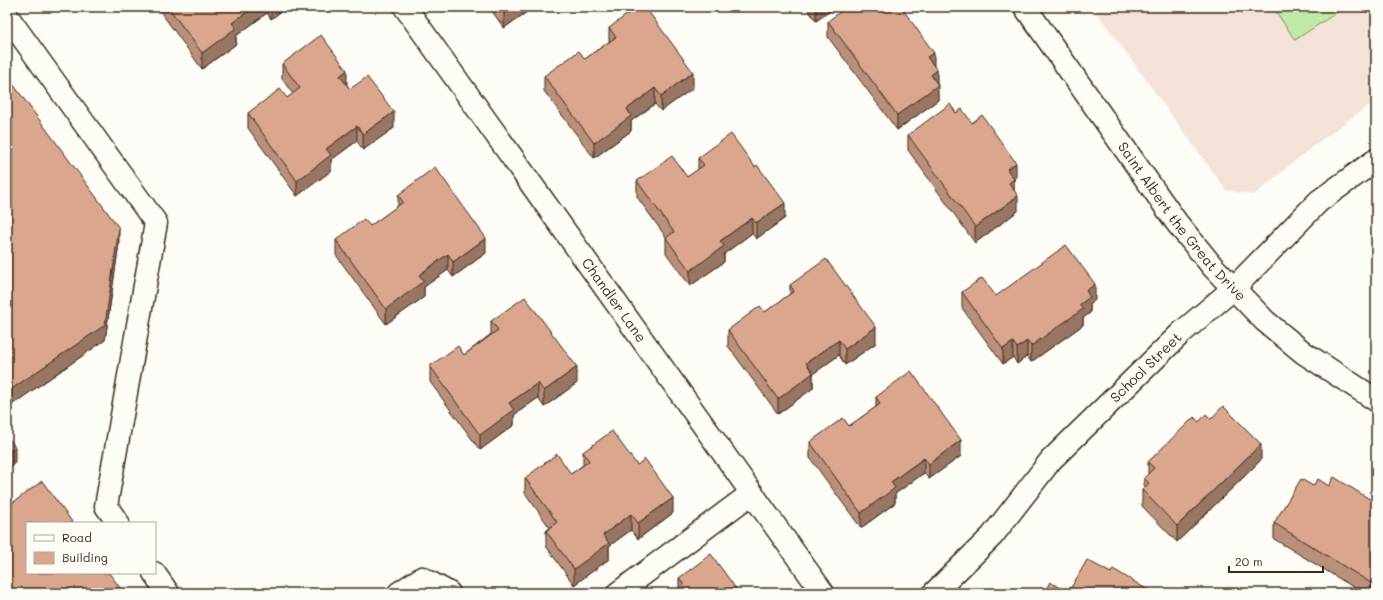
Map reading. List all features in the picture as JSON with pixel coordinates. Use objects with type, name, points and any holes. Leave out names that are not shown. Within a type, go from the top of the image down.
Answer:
[{"type":"street","name":"Chandler Lane","points":[[405,7],[823,593]]},
{"type":"street","name":"Saint Albert the Great Drive","points":[[1025,7],[1178,223],[1213,267],[1265,321],[1304,353],[1376,400]]},
{"type":"street","points":[[7,16],[156,223],[106,506],[117,522]]},
{"type":"street","name":"School Street","points":[[934,593],[992,536],[1051,460],[1181,333],[1233,289],[1319,201],[1376,160]]},
{"type":"street","points":[[618,593],[752,493]]},
{"type":"street","points":[[155,574],[168,593]]},
{"type":"street","points":[[399,593],[422,578],[449,593]]},
{"type":"shaded area","points":[[1093,7],[1376,7],[1376,100],[1313,146],[1254,195],[1226,190]]},
{"type":"green space","points":[[1273,7],[1345,7],[1295,40]]},
{"type":"building","points":[[168,7],[254,7],[232,23],[236,28],[202,53]]},
{"type":"building","points":[[500,7],[513,7],[504,13]]},
{"type":"building","points":[[637,7],[645,7],[693,72],[661,96],[655,88],[627,109],[631,116],[594,143],[544,76],[579,51],[585,59],[616,37],[609,28]]},
{"type":"building","points":[[847,7],[890,7],[892,9],[894,7],[901,7],[934,53],[927,57],[937,70],[931,75],[938,85],[897,115],[828,21]]},
{"type":"building","points":[[321,35],[347,70],[340,76],[350,89],[367,77],[394,112],[363,134],[357,126],[326,149],[331,155],[297,181],[248,113],[280,89],[287,98],[300,88],[282,64]]},
{"type":"building","points":[[7,76],[119,228],[105,325],[10,390],[7,386]]},
{"type":"building","points":[[950,104],[956,113],[962,109],[972,123],[982,115],[1016,163],[1007,169],[1014,179],[1009,183],[1018,196],[975,227],[908,135]]},
{"type":"building","points":[[731,134],[755,167],[757,165],[785,203],[756,223],[752,218],[720,241],[724,246],[690,271],[666,238],[674,232],[637,181],[672,156],[687,177],[704,165],[698,158]]},
{"type":"building","points":[[435,167],[486,238],[453,262],[448,254],[419,275],[424,281],[386,309],[336,240],[364,219],[370,226],[403,202],[398,195]]},
{"type":"building","points":[[1066,245],[1095,284],[1086,291],[1090,297],[1079,305],[1083,309],[1031,346],[1027,341],[1017,348],[1013,342],[1003,349],[962,292],[982,278],[996,296]]},
{"type":"building","points":[[826,259],[876,327],[845,349],[839,340],[806,363],[813,373],[778,399],[728,330],[760,306],[765,312],[794,291],[790,285]]},
{"type":"building","points":[[525,297],[577,367],[544,391],[538,383],[509,403],[514,410],[480,435],[430,366],[458,346],[464,355],[498,330],[491,321]]},
{"type":"building","points":[[911,371],[961,440],[929,464],[924,458],[891,482],[895,488],[861,513],[810,442],[843,418],[849,426],[880,404],[876,397]]},
{"type":"building","points":[[1223,406],[1261,444],[1177,526],[1142,490],[1149,483],[1144,478],[1154,468],[1148,462],[1194,417],[1199,422],[1206,414],[1211,419]]},
{"type":"building","points":[[612,431],[637,465],[645,459],[673,498],[638,523],[631,514],[603,535],[609,543],[574,569],[546,531],[557,522],[525,478],[557,454],[571,474],[589,461],[583,452]]},
{"type":"building","points":[[7,436],[15,447],[7,453]]},
{"type":"building","points":[[1334,477],[1376,503],[1376,575],[1371,583],[1274,523],[1301,479],[1313,486],[1318,479],[1329,486]]},
{"type":"building","points":[[42,481],[72,522],[26,522],[26,574],[110,574],[124,593],[7,593],[7,507]]},
{"type":"building","points":[[711,554],[739,593],[673,593],[684,585],[679,578]]},
{"type":"building","points":[[1087,560],[1111,573],[1113,569],[1153,593],[1068,593]]},
{"type":"building","points":[[1050,582],[1068,593],[1044,593]]}]
